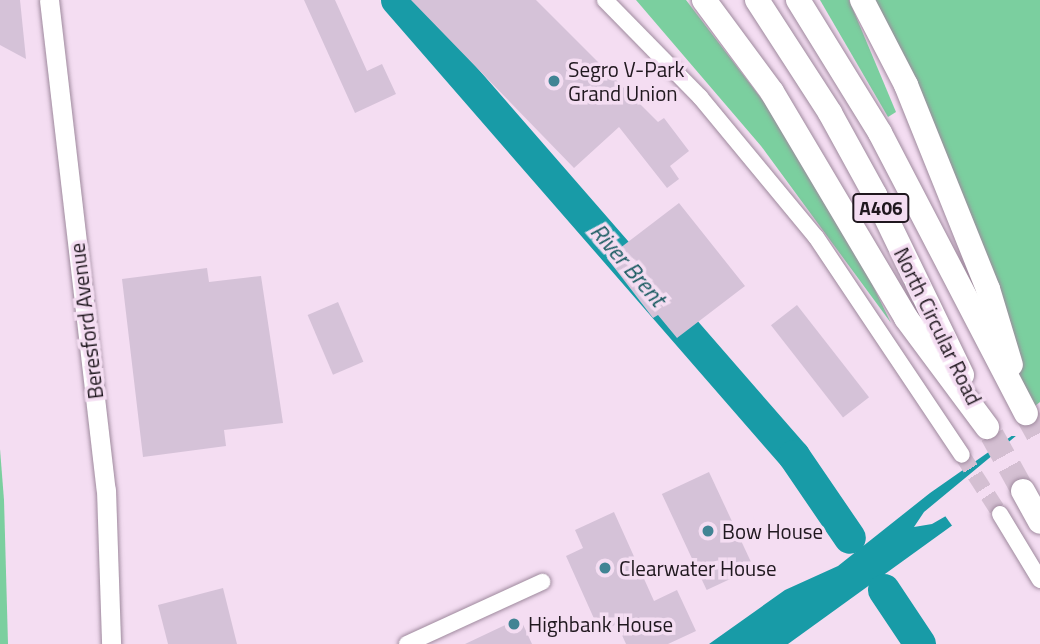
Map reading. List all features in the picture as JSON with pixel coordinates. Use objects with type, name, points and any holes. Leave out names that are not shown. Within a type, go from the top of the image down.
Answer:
[{"type":"highway","name":"North Circular Road","points":[[704,0],[772,92],[906,318],[990,431],[868,183],[757,0]]},
{"type":"highway","name":"North Circular Road","points":[[798,0],[880,133],[1026,413],[988,289],[906,85],[862,0]]},
{"type":"highway","points":[[1023,491],[1040,522]]},
{"type":"street","name":"Beresford Avenue","points":[[49,0],[106,490],[111,644]]},
{"type":"street","points":[[605,0],[700,97],[816,237],[962,455]]},
{"type":"street","points":[[1000,514],[1040,580]]},
{"type":"street","points":[[407,644],[541,582]]},
{"type":"green space","points":[[636,0],[686,0],[786,131],[843,224],[891,323],[761,146]]},
{"type":"green space","points":[[820,0],[849,0],[896,112],[888,117]]},
{"type":"green space","points":[[862,0],[1040,0],[1040,402],[1026,413]]},
{"type":"green space","points":[[0,449],[4,500],[8,644],[0,644]]},
{"type":"water","points":[[1040,416],[924,512],[914,527],[932,524],[1040,462],[788,644],[709,644],[785,590],[838,566],[930,493]]},
{"type":"pier","points":[[904,413],[1040,413],[1040,436],[904,436]]},
{"type":"pier","points":[[1040,445],[1040,467],[953,527],[943,513]]},
{"type":"building","points":[[0,0],[20,0],[26,59],[0,45]]},
{"type":"building","points":[[304,0],[335,0],[367,71],[382,64],[396,94],[355,113]]},
{"type":"building","name":"Segro V-Park Grand Union","points":[[411,0],[536,0],[658,122],[664,118],[689,151],[670,166],[679,179],[667,188],[619,127],[574,168]]},
{"type":"building","points":[[679,203],[745,286],[677,338],[658,315],[653,318],[607,258]]},
{"type":"building","points":[[207,268],[209,282],[261,276],[283,423],[224,430],[226,446],[143,457],[122,279]]},
{"type":"building","points":[[338,302],[363,362],[333,375],[308,315]]},
{"type":"building","points":[[797,305],[869,397],[843,418],[771,325]]},
{"type":"building","name":"Bow House","points":[[709,472],[754,568],[707,590],[662,494]]},
{"type":"building","name":"Clearwater House","points":[[614,512],[654,601],[677,590],[696,631],[668,644],[626,644],[617,624],[600,632],[566,556],[583,548],[575,530]]},
{"type":"building","points":[[223,588],[237,644],[168,644],[158,605]]},
{"type":"building","name":"Highbank House","points":[[520,618],[532,644],[465,644]]},
{"type":"waterway","name":"River Brent","points":[[397,0],[794,456],[850,538]]},
{"type":"waterway","name":"River Brent","points":[[884,590],[920,644]]},
{"type":"tunnel","points":[[1026,413],[1040,438]]},
{"type":"tunnel","points":[[992,435],[1023,491]]},
{"type":"tunnel","points":[[962,455],[1000,514]]},
{"type":"place","name":"Segro V-Park Grand Union","points":[[554,81]]},
{"type":"place","name":"Bow House","points":[[708,531]]},
{"type":"place","name":"Clearwater House","points":[[605,568]]},
{"type":"place","name":"Highbank House","points":[[514,624]]}]
